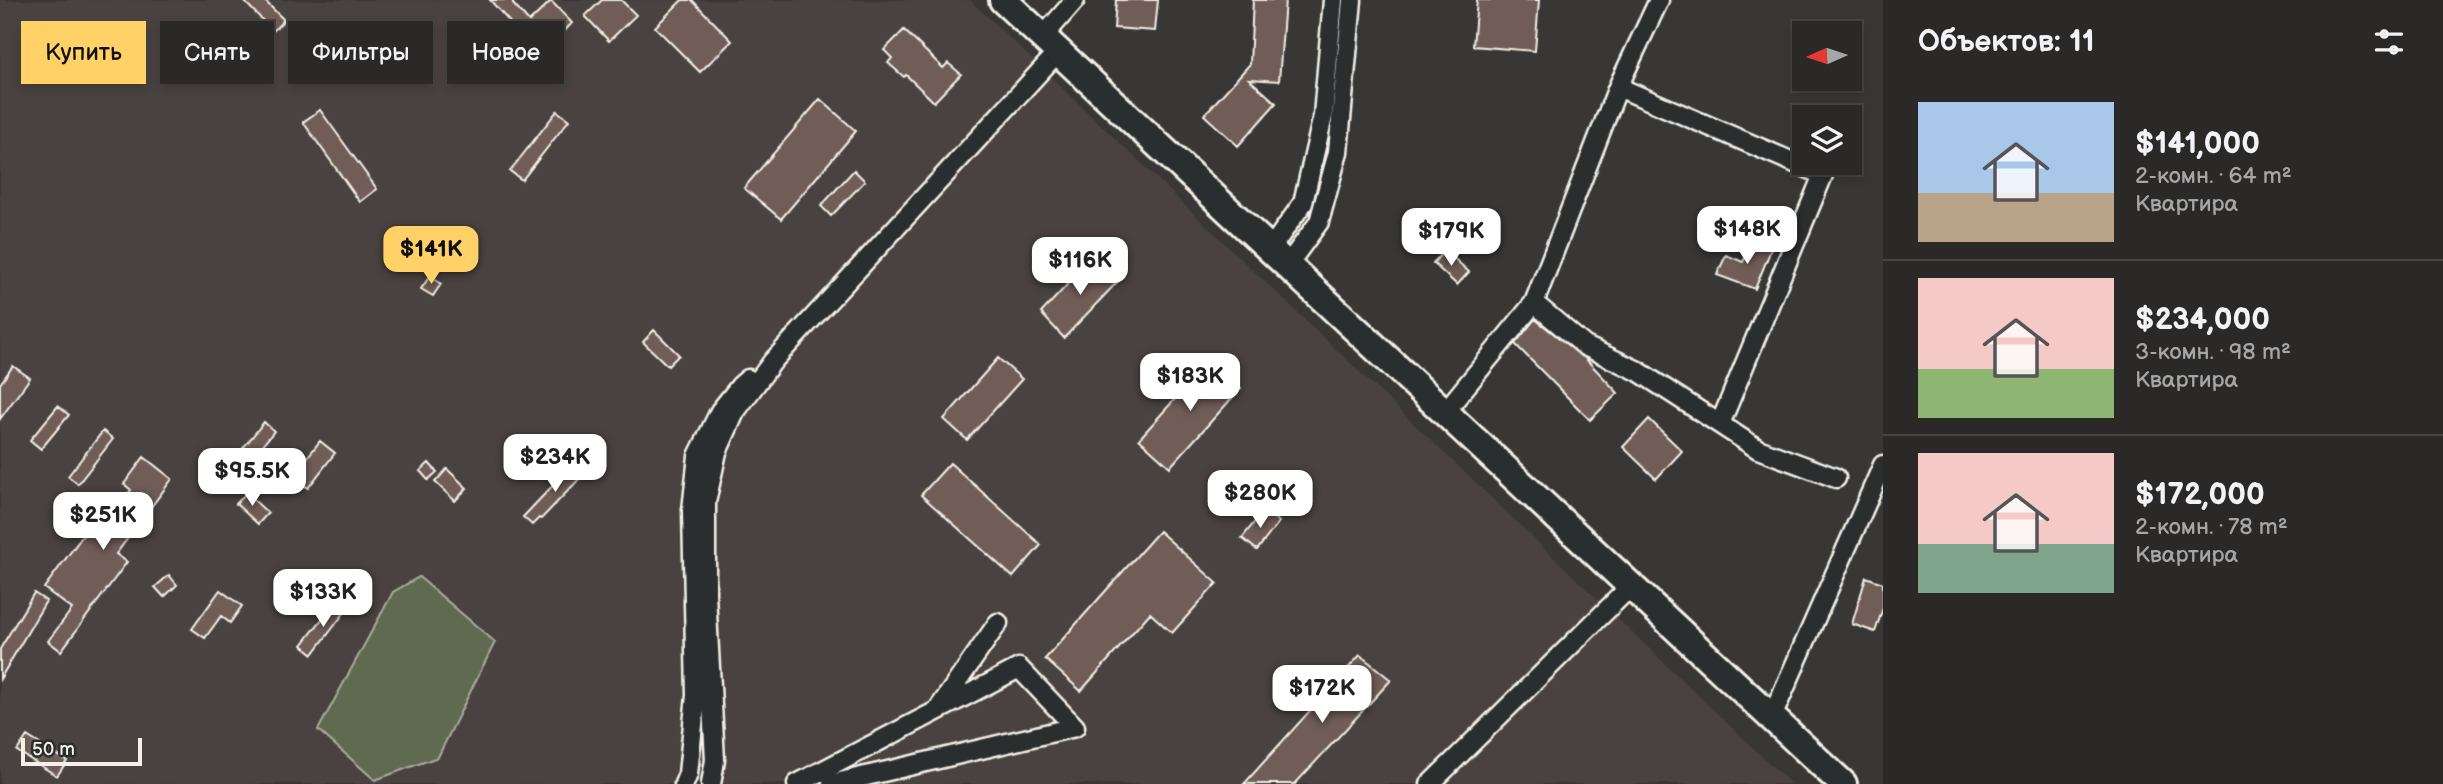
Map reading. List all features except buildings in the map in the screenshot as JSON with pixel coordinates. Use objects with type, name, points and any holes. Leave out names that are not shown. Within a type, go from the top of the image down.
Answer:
[{"type":"main road","points":[[1003,0],[1843,784]]},
{"type":"street","points":[[774,360],[740,386],[720,411],[698,456],[692,510],[696,695],[686,779],[713,784],[715,760],[706,594],[706,502],[717,452],[736,412],[774,360],[1050,45],[1075,0]]},
{"type":"street","points":[[1278,259],[1303,203],[1323,116],[1333,0]]},
{"type":"street","points":[[1278,259],[1319,222],[1338,152],[1352,0]]},
{"type":"street","points":[[1444,413],[1534,303],[1618,87],[1658,0]]},
{"type":"street","points":[[1618,87],[1823,175],[1720,424]]},
{"type":"street","points":[[1534,303],[1585,346],[1638,371],[1758,449],[1836,478]]},
{"type":"street","points":[[1772,718],[1883,465]]},
{"type":"street","points":[[1430,784],[1631,586]]},
{"type":"street","points":[[937,710],[998,623]]},
{"type":"street","points":[[797,784],[1019,668],[1075,727],[832,784]]},
{"type":"shaded area","points":[[0,0],[970,0],[1791,784],[0,784]]},
{"type":"green space","points":[[419,577],[495,642],[438,757],[375,780],[318,730],[393,592]]}]
